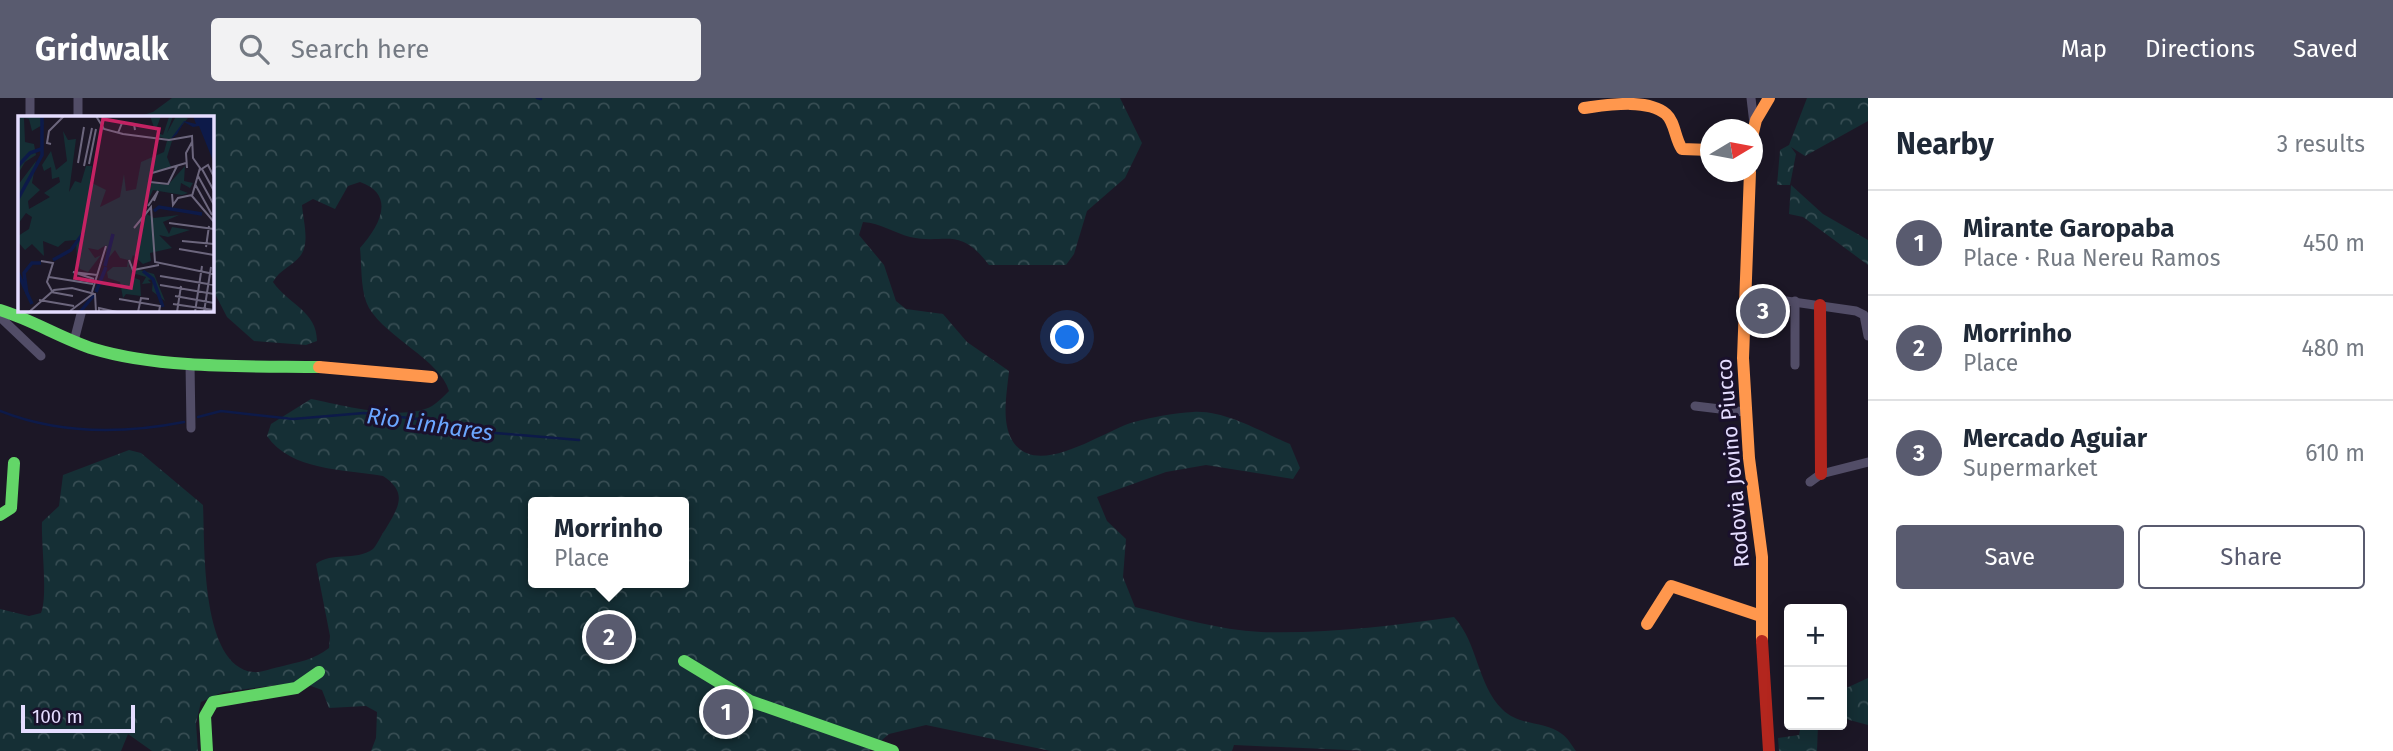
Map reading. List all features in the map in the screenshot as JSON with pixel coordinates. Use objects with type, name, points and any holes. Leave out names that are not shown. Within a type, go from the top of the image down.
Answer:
[{"type":"street","points":[[30,98],[30,116]]},
{"type":"street","points":[[78,98],[78,116]]},
{"type":"street","points":[[1751,98],[1752,119]]},
{"type":"street","points":[[1759,119],[1769,98]]},
{"type":"street","points":[[1584,108],[1628,103],[1652,105],[1667,115],[1682,149],[1700,150]]},
{"type":"street","name":"Rodovia Jovino Piucco","points":[[1750,182],[1745,295],[1745,412],[1762,557],[1761,617],[1769,751]]},
{"type":"street","points":[[1745,295],[1856,311],[1864,316],[1868,336]]},
{"type":"street","points":[[1795,301],[1795,365]]},
{"type":"street","points":[[1820,305],[1816,478],[1868,462]]},
{"type":"street","points":[[0,310],[24,313],[74,341],[100,351],[190,363],[383,368],[432,377]]},
{"type":"street","points":[[74,341],[81,312]]},
{"type":"street","points":[[0,317],[41,356]]},
{"type":"street","points":[[190,363],[191,428]]},
{"type":"street","points":[[1695,406],[1745,412]]},
{"type":"street","points":[[0,515],[11,508],[14,463]]},
{"type":"street","points":[[1647,624],[1671,586],[1761,617]]},
{"type":"street","points":[[684,661],[738,696],[893,751]]},
{"type":"street","points":[[206,751],[205,716],[213,702],[230,696],[296,689],[308,684],[319,672]]},
{"type":"green space","points":[[172,98],[1120,98],[1142,143],[1125,178],[1087,211],[1074,254],[1066,265],[989,265],[969,245],[960,241],[910,237],[863,222],[859,235],[884,265],[896,301],[906,309],[943,314],[967,342],[1009,371],[1007,424],[1012,440],[1023,451],[1037,456],[1053,454],[1134,422],[1193,412],[1218,414],[1290,444],[1300,468],[1293,479],[1206,465],[1166,472],[1097,497],[1107,521],[1126,539],[1123,577],[1135,607],[1213,626],[1261,632],[1334,631],[1454,617],[1468,639],[1487,688],[1502,709],[1516,718],[1555,730],[1566,738],[1576,751],[1369,751],[1234,745],[1232,751],[1051,751],[926,725],[889,734],[869,751],[371,751],[376,738],[377,712],[366,706],[329,708],[322,690],[300,682],[223,692],[201,702],[196,723],[198,751],[152,751],[128,734],[121,751],[0,751],[0,609],[29,616],[41,613],[44,583],[42,522],[59,506],[63,475],[129,450],[141,453],[203,505],[206,574],[214,627],[223,649],[236,665],[253,672],[263,671],[306,660],[329,648],[330,636],[316,564],[329,558],[359,555],[373,549],[394,515],[399,501],[396,489],[383,476],[319,466],[290,456],[267,436],[271,424],[311,399],[373,411],[406,412],[420,411],[432,406],[449,391],[435,369],[377,319],[366,302],[360,248],[373,231],[381,212],[378,195],[371,188],[360,182],[348,186],[335,209],[313,199],[302,205],[306,237],[304,250],[273,282],[307,315],[316,331],[317,341],[306,345],[254,341],[227,317],[214,292],[214,116],[140,116],[153,112]]},
{"type":"green space","points":[[1807,98],[1868,98],[1868,121],[1805,156],[1791,147],[1796,154],[1790,185],[1777,185],[1780,150],[1789,145]]},
{"type":"green space","points":[[1791,185],[1823,214],[1868,240],[1868,265],[1803,217],[1789,214]]},
{"type":"green space","points":[[1868,678],[1868,725],[1847,719],[1847,688]]},
{"type":"green space","points":[[1800,730],[1818,730],[1817,751],[1779,751],[1778,738],[1799,735]]},
{"type":"waterway","points":[[537,98],[541,99]]},
{"type":"waterway","name":"Rio Linhares","points":[[0,411],[45,424],[91,430],[138,429],[184,422]]},
{"type":"waterway","name":"Rio Linhares","points":[[198,417],[221,411],[293,419],[364,413],[436,421],[472,431],[579,440]]},
{"type":"traffic: fast","points":[[0,310],[82,345],[147,360],[205,365],[319,367]]},
{"type":"traffic: fast","points":[[0,515],[11,508],[14,463]]},
{"type":"traffic: fast","points":[[684,661],[750,701],[893,751]]},
{"type":"traffic: fast","points":[[207,751],[205,716],[213,702],[296,688],[319,672]]},
{"type":"traffic: slow","points":[[1757,119],[1769,98]]},
{"type":"traffic: slow","points":[[1584,108],[1638,104],[1658,109],[1669,117],[1682,149],[1700,150]]},
{"type":"traffic: slow","points":[[1750,182],[1743,358],[1749,458],[1762,557],[1762,641]]},
{"type":"traffic: slow","points":[[319,367],[432,377]]},
{"type":"traffic: slow","points":[[1647,624],[1671,586],[1761,616]]},
{"type":"traffic: jam","points":[[1820,305],[1821,474]]},
{"type":"traffic: jam","points":[[1762,641],[1769,751]]},
{"type":"place","name":"Mercado Aguiar","points":[[1763,311]]},
{"type":"place","name":"Morrinho","points":[[609,637]]},
{"type":"place","name":"Mirante Garopaba","points":[[726,712]]}]
